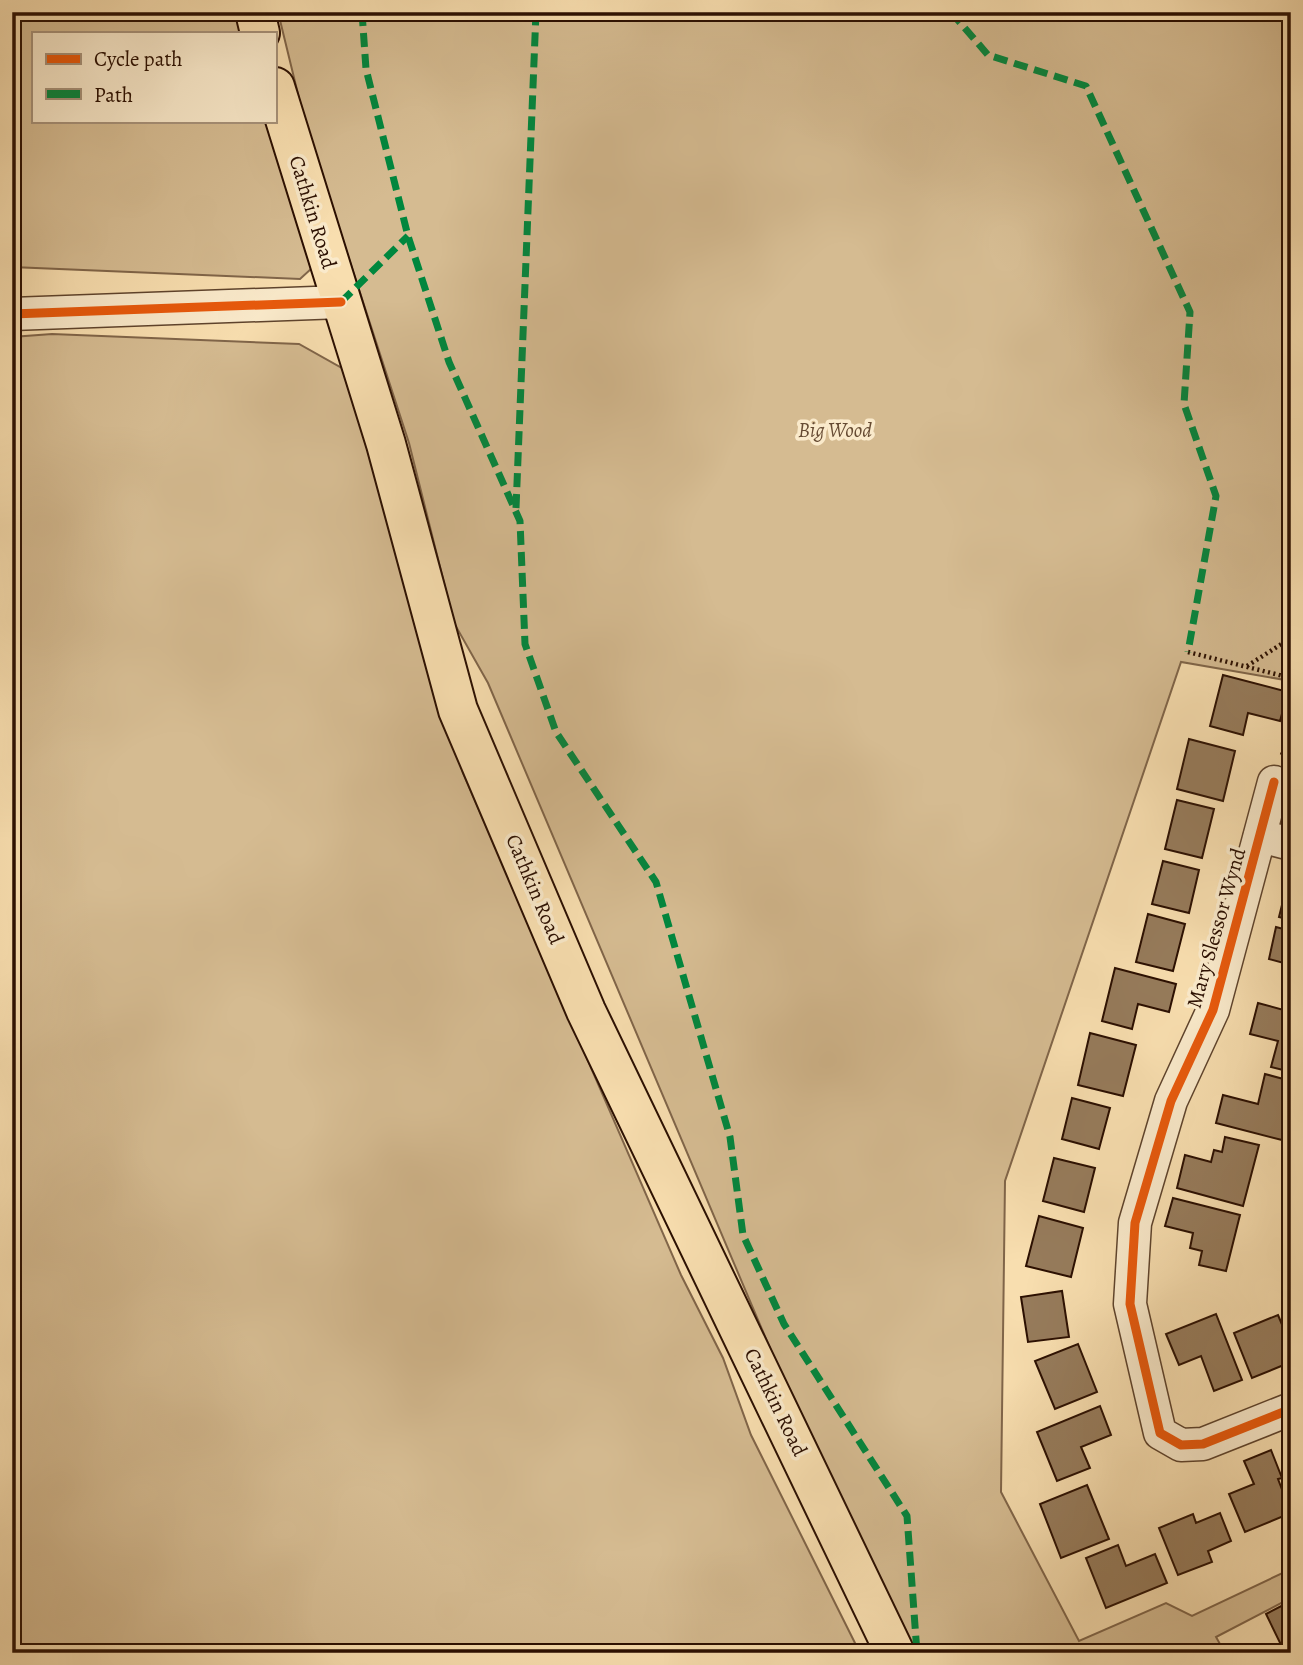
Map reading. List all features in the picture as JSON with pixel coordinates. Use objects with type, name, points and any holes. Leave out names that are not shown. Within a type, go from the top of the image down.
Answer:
[{"type":"main road","points":[[255,12],[260,32]]},
{"type":"main road","name":"Cathkin Road","points":[[276,90],[386,444],[458,710],[586,1011],[895,1653]]},
{"type":"street","points":[[12,314],[341,302]]},
{"type":"street","name":"Mary Slessor Wynd","points":[[1274,782],[1213,1010],[1171,1101],[1135,1223],[1130,1304],[1160,1433],[1181,1445],[1203,1444],[1291,1409]]},
{"type":"street","name":"Mary Slessor Wynd","points":[[1260,836],[1291,844]]},
{"type":"path","points":[[1246,666],[1291,638]]},
{"type":"path","points":[[1188,652],[1291,678]]},
{"type":"green space","points":[[12,12],[240,12],[246,32],[32,32],[32,122],[270,122],[311,269],[300,279],[12,267]]},
{"type":"green space","name":"Big Wood","points":[[278,12],[1291,12],[1291,681],[1181,662],[1005,1181],[1001,1492],[1079,1641],[1166,1603],[1192,1616],[1291,1569],[1291,1598],[1216,1637],[1225,1653],[909,1653],[836,1504],[488,683],[454,623],[409,443],[306,127]]},
{"type":"green space","points":[[52,334],[299,344],[347,371],[463,773],[681,1275],[723,1358],[751,1435],[860,1653],[12,1653],[12,337]]},
{"type":"building","points":[[1223,675],[1288,692],[1280,721],[1248,713],[1243,735],[1210,726]]},
{"type":"building","points":[[1189,739],[1235,751],[1223,801],[1177,789]]},
{"type":"building","points":[[1177,800],[1214,809],[1202,858],[1165,849]]},
{"type":"building","points":[[1163,861],[1199,870],[1189,913],[1152,904]]},
{"type":"building","points":[[1286,889],[1291,890],[1291,920],[1279,917]]},
{"type":"building","points":[[1148,914],[1185,924],[1173,971],[1136,962]]},
{"type":"building","points":[[1276,927],[1291,931],[1291,965],[1269,959]]},
{"type":"building","points":[[1115,968],[1176,984],[1169,1012],[1138,1004],[1132,1029],[1102,1021]]},
{"type":"building","points":[[1258,1003],[1291,1012],[1291,1072],[1271,1067],[1278,1041],[1250,1034]]},
{"type":"building","points":[[1090,1033],[1136,1045],[1123,1096],[1078,1085]]},
{"type":"building","points":[[1265,1074],[1291,1081],[1291,1107],[1282,1140],[1216,1123],[1223,1095],[1258,1104]]},
{"type":"building","points":[[1072,1098],[1110,1108],[1099,1149],[1062,1139]]},
{"type":"building","points":[[1225,1137],[1259,1145],[1243,1206],[1177,1188],[1185,1155],[1211,1162],[1214,1150],[1222,1152]]},
{"type":"building","points":[[1054,1158],[1095,1168],[1084,1212],[1043,1201]]},
{"type":"building","points":[[1173,1198],[1240,1215],[1226,1271],[1199,1265],[1202,1251],[1190,1248],[1193,1233],[1165,1226]]},
{"type":"building","points":[[1039,1216],[1083,1228],[1071,1277],[1026,1266]]},
{"type":"building","points":[[1062,1291],[1069,1337],[1028,1342],[1021,1297]]},
{"type":"building","points":[[1216,1314],[1242,1380],[1214,1391],[1201,1356],[1179,1365],[1166,1334]]},
{"type":"building","points":[[1278,1315],[1291,1346],[1291,1362],[1252,1378],[1234,1333]]},
{"type":"building","points":[[1078,1344],[1097,1392],[1055,1409],[1035,1361]]},
{"type":"building","points":[[1100,1406],[1111,1435],[1081,1447],[1090,1468],[1057,1481],[1037,1432]]},
{"type":"building","points":[[1271,1450],[1282,1478],[1278,1479],[1291,1513],[1245,1532],[1229,1494],[1254,1484],[1244,1461]]},
{"type":"building","points":[[1087,1485],[1109,1539],[1061,1558],[1040,1504]]},
{"type":"building","points":[[1220,1513],[1231,1541],[1208,1551],[1212,1562],[1178,1575],[1159,1528],[1193,1514],[1196,1523]]},
{"type":"building","points":[[1118,1545],[1126,1566],[1155,1554],[1167,1583],[1106,1608],[1086,1558]]},
{"type":"building","points":[[1291,1601],[1291,1653],[1285,1653],[1266,1614]]},
{"type":"marked path","points":[[362,12],[366,69],[408,236],[449,362],[520,521],[525,644],[556,732],[656,882],[730,1137],[743,1235],[784,1324],[907,1516],[917,1653]]},
{"type":"marked path","points":[[516,508],[536,12]]},
{"type":"marked path","points":[[951,12],[988,55],[1086,86],[1190,312],[1184,404],[1216,496],[1188,652]]},
{"type":"marked path","points":[[341,302],[408,236]]},
{"type":"cycle path","points":[[12,314],[341,302]]},
{"type":"cycle path","points":[[1274,782],[1213,1010],[1171,1101],[1135,1223],[1130,1304],[1160,1433],[1181,1445],[1203,1444],[1291,1409]]}]
